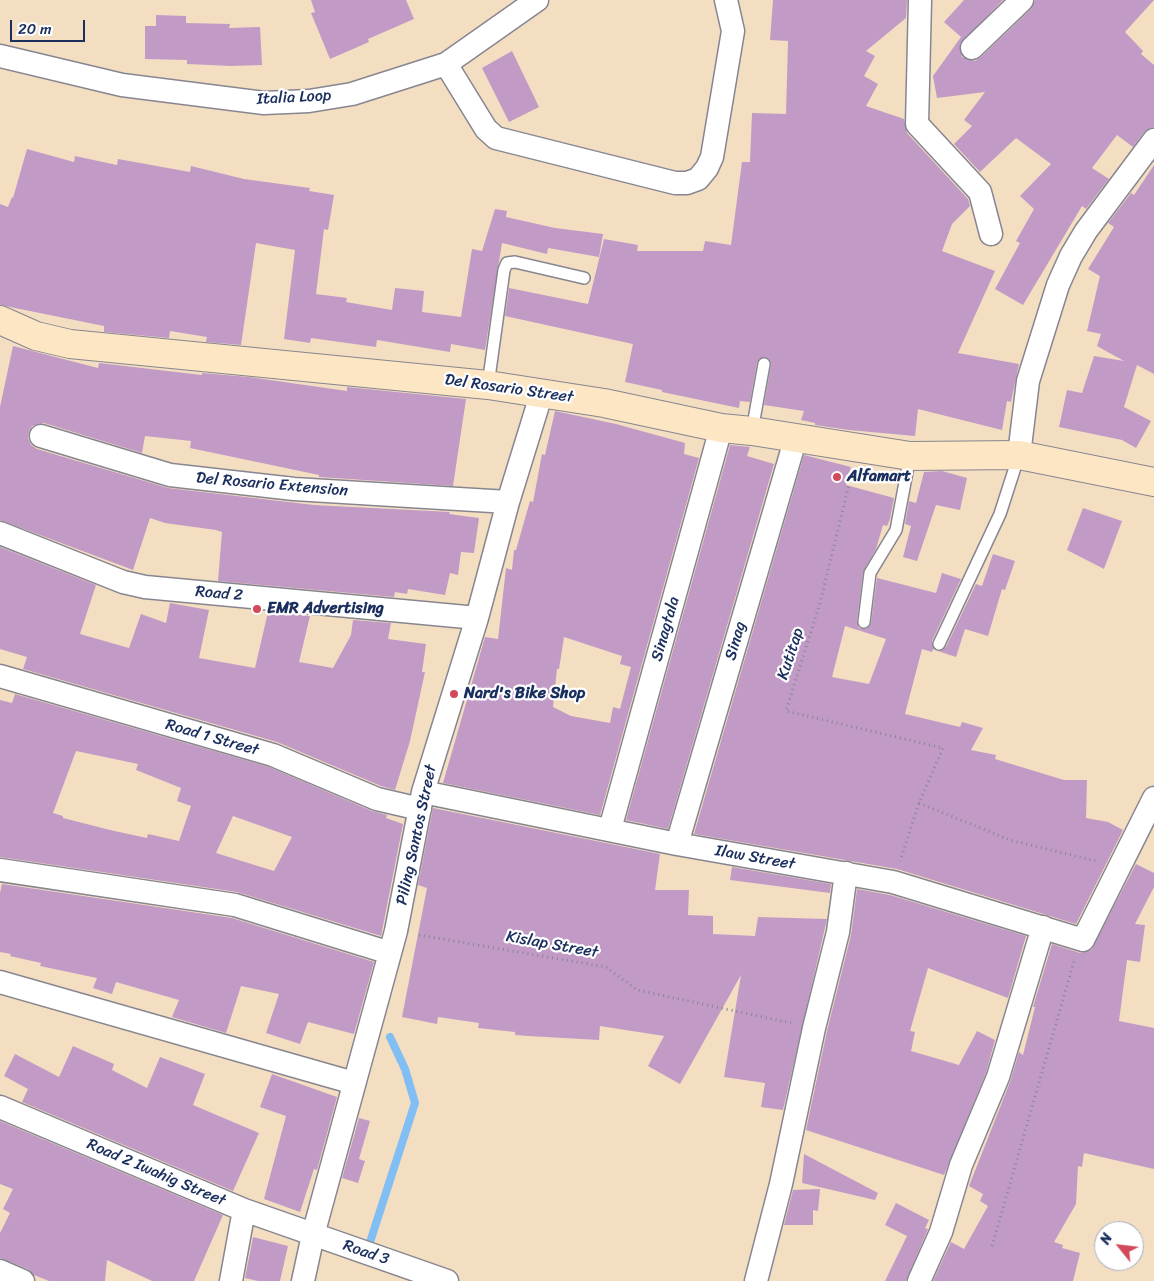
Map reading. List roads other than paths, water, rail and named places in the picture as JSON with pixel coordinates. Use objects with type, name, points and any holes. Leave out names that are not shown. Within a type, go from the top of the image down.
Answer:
[{"type":"street","name":"Italia Loop","points":[[0,56],[122,85],[264,103],[309,101],[352,94],[446,64],[537,0]]},
{"type":"street","points":[[446,64],[486,129],[496,138],[675,183],[687,183],[698,179],[707,168],[712,157],[733,31],[726,0]]},
{"type":"street","points":[[920,0],[917,124],[980,192],[991,234]]},
{"type":"street","points":[[972,48],[1022,0]]},
{"type":"street","points":[[1019,455],[1028,381],[1058,285],[1071,256],[1086,231],[1154,140]]},
{"type":"street","name":"Del Rosario Street","points":[[0,320],[36,336],[70,344],[488,385],[542,392],[721,428],[796,437],[910,456],[1019,455],[1154,482]]},
{"type":"street","name":"Piling Santos Street","points":[[303,1281],[313,1235],[396,931],[421,800],[477,618],[508,502],[542,392]]},
{"type":"street","name":"Sinagtala","points":[[610,829],[721,428]]},
{"type":"street","name":"Del Rosario Extension","points":[[40,436],[170,475],[294,488],[508,502]]},
{"type":"street","name":"Sinag","points":[[677,844],[796,437]]},
{"type":"street","name":"Road 2","points":[[0,533],[123,582],[145,587],[477,618]]},
{"type":"street","name":"Road 1 Street","points":[[0,676],[273,755],[377,799],[421,800]]},
{"type":"street","name":"Ilaw Street","points":[[421,800],[610,829],[677,844],[893,882],[1083,940],[1154,798]]},
{"type":"street","points":[[0,870],[235,905],[390,953]]},
{"type":"street","points":[[756,1281],[781,1184],[814,1028],[838,932],[846,873]]},
{"type":"street","points":[[920,1281],[941,1232],[961,1164],[998,1077],[1043,927]]},
{"type":"street","points":[[0,982],[354,1083]]},
{"type":"street","name":"Road 2 Iwahig Street","points":[[0,1107],[244,1210],[313,1235]]},
{"type":"street","points":[[231,1281],[244,1210]]},
{"type":"street","name":"Road 3","points":[[313,1235],[446,1281]]},
{"type":"street","points":[[0,1271],[23,1281]]},
{"type":"lane","points":[[488,385],[504,270],[507,263],[515,262],[584,278]]},
{"type":"lane","points":[[752,431],[764,364]]},
{"type":"lane","points":[[939,644],[1000,514],[1019,455]]},
{"type":"lane","points":[[864,622],[870,573],[896,530],[910,456]]},
{"type":"waterway","points":[[370,1242],[415,1103],[405,1069],[390,1037]]},
{"type":"place","name":"Alfamart","points":[[837,477]]},
{"type":"place","name":"EMR Advertising","points":[[257,609]]},
{"type":"place","name":"Nard's Bike Shop","points":[[454,694]]}]
